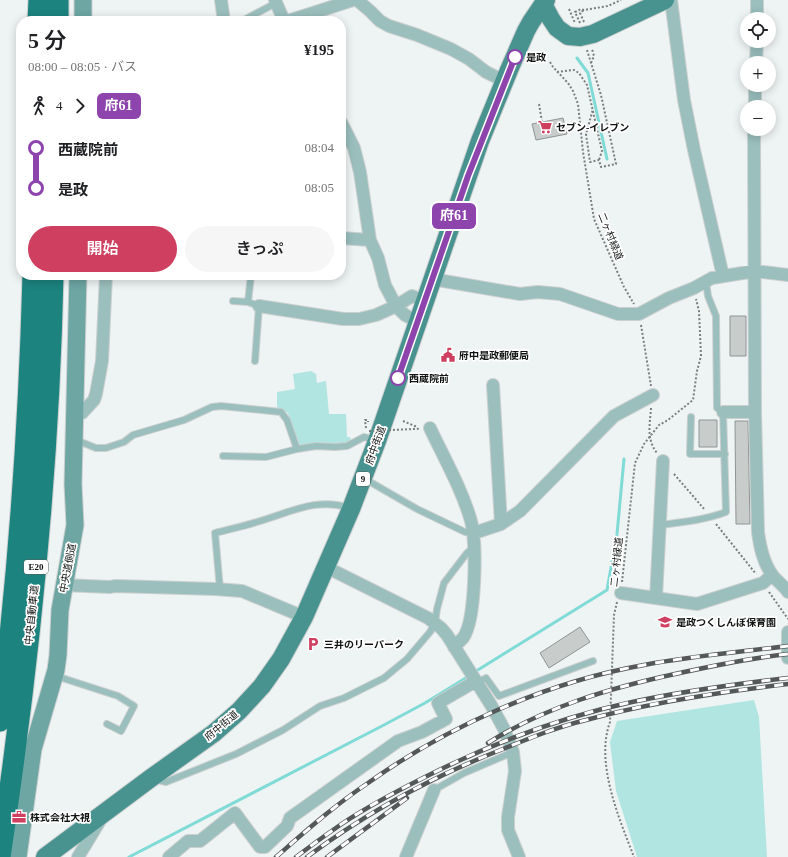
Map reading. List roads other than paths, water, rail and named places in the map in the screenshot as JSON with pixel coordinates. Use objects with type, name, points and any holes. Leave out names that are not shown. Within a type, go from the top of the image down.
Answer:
[{"type":"highway","points":[[38,16],[39,0]]},
{"type":"highway","points":[[58,0],[58,16]]},
{"type":"highway","name":"中央自動車道","points":[[0,721],[16,578],[24,473],[33,280]]},
{"type":"highway","name":"中央自動車道","points":[[0,857],[23,693],[35,579],[52,346],[53,280]]},
{"type":"main road","points":[[551,3],[551,20],[562,33],[568,36],[580,37],[593,34],[665,0]]},
{"type":"main road","name":"府中街道","points":[[45,857],[150,778],[214,733],[239,711],[262,686],[281,659],[304,617],[352,509],[363,478],[373,436],[418,322],[478,148],[504,81],[531,22],[551,3]]},
{"type":"street","points":[[83,0],[83,16]]},
{"type":"street","points":[[221,0],[223,16]]},
{"type":"street","points":[[303,16],[353,0]]},
{"type":"street","points":[[357,0],[380,21],[389,26],[417,35],[451,49],[486,72],[504,81]]},
{"type":"street","points":[[671,0],[684,100],[723,276]]},
{"type":"street","points":[[757,0],[757,12]]},
{"type":"street","points":[[276,2],[282,16]]},
{"type":"street","points":[[346,132],[354,148],[360,172],[370,240],[378,258],[385,285],[396,306],[405,315],[418,322]]},
{"type":"street","points":[[754,136],[755,412],[758,532],[760,548],[768,579],[788,592]]},
{"type":"street","points":[[346,238],[370,240]]},
{"type":"street","points":[[432,279],[520,294],[538,292],[560,294],[618,314],[639,314],[712,278],[755,271],[788,275]]},
{"type":"street","name":"中央道側道","points":[[18,857],[33,750],[55,676],[63,585],[75,525],[73,484],[78,280]]},
{"type":"street","points":[[75,412],[82,412],[94,400],[96,394],[102,361],[106,280]]},
{"type":"street","points":[[254,304],[343,319],[359,319],[376,315],[396,306],[412,296],[425,300]]},
{"type":"street","points":[[493,385],[501,524]]},
{"type":"street","points":[[474,533],[501,524],[520,511],[614,416],[653,395]]},
{"type":"street","points":[[724,412],[755,412]]},
{"type":"street","points":[[430,428],[465,503],[474,533],[474,582],[470,611],[463,638],[454,647]]},
{"type":"street","points":[[656,598],[661,525],[663,461]]},
{"type":"street","points":[[326,567],[435,623],[441,628],[454,647],[498,717],[513,752],[515,771],[508,817],[508,830],[519,857]]},
{"type":"street","points":[[621,592],[697,604],[768,579]]},
{"type":"street","points":[[63,585],[110,587],[160,586],[242,591],[304,617]]},
{"type":"street","points":[[788,632],[788,658]]},
{"type":"street","points":[[169,857],[188,841],[200,841],[235,813],[260,846],[265,847],[287,826],[290,818],[398,741],[422,732],[446,719],[438,703],[474,678]]},
{"type":"street","points":[[406,857],[434,790]]},
{"type":"street","points":[[78,857],[105,812]]},
{"type":"lane","points":[[251,16],[276,2]]},
{"type":"lane","points":[[252,280],[254,304],[255,361]]},
{"type":"lane","points":[[661,525],[692,522],[711,518],[726,512],[724,412],[717,408],[716,316],[708,296],[706,282]]},
{"type":"lane","points":[[233,301],[254,304]]},
{"type":"lane","points":[[75,440],[96,448],[106,448],[124,442],[133,435],[184,420],[212,407],[221,406],[281,412],[287,420],[297,449]]},
{"type":"lane","points":[[691,417],[690,454],[725,454]]},
{"type":"lane","points":[[223,456],[266,457],[316,446],[347,446],[364,437],[373,436]]},
{"type":"lane","points":[[363,478],[417,508],[466,532],[474,533]]},
{"type":"lane","points":[[220,589],[215,533],[313,505],[338,504],[352,509]]},
{"type":"lane","points":[[150,778],[166,782],[236,754],[283,730],[320,706],[344,698],[384,678],[407,659],[430,632],[435,623],[444,583],[467,553],[474,548]]},
{"type":"lane","points":[[474,678],[486,678],[499,696],[593,661]]},
{"type":"lane","points":[[55,676],[118,696],[134,706],[121,731],[108,724]]},
{"type":"lane","points":[[434,790],[464,773],[513,752]]},
{"type":"waterway","points":[[577,58],[588,73],[607,159]]},
{"type":"waterway","points":[[473,673],[607,590],[617,534],[624,459]]},
{"type":"waterway","points":[[129,857],[382,726],[425,703],[469,676]]},
{"type":"railway","points":[[276,857],[344,800],[399,762],[465,725],[500,709],[571,683],[644,665],[716,654],[788,646]]},
{"type":"railway","points":[[488,743],[532,719],[602,692],[703,668],[788,654]]},
{"type":"railway","points":[[296,857],[344,822],[391,795],[452,764],[528,732],[579,715],[632,702],[671,694],[788,678]]},
{"type":"railway","points":[[307,857],[330,840],[401,796],[451,771],[544,733],[586,720],[636,708],[737,690],[788,684]]},
{"type":"railway","points":[[327,857],[407,798]]},
{"type":"place","name":"是政","points":[[515,57]]},
{"type":"place","name":"セブン-イレブン","points":[[545,127]]},
{"type":"place","name":"府中是政郵便局","points":[[448,355]]},
{"type":"place","name":"西蔵院前","points":[[398,378]]},
{"type":"place","name":"是政つくしんぼ保育園","points":[[665,622]]},
{"type":"place","name":"三井のリーパーク","points":[[313,644]]},
{"type":"place","name":"株式会社大視","points":[[19,817]]}]
